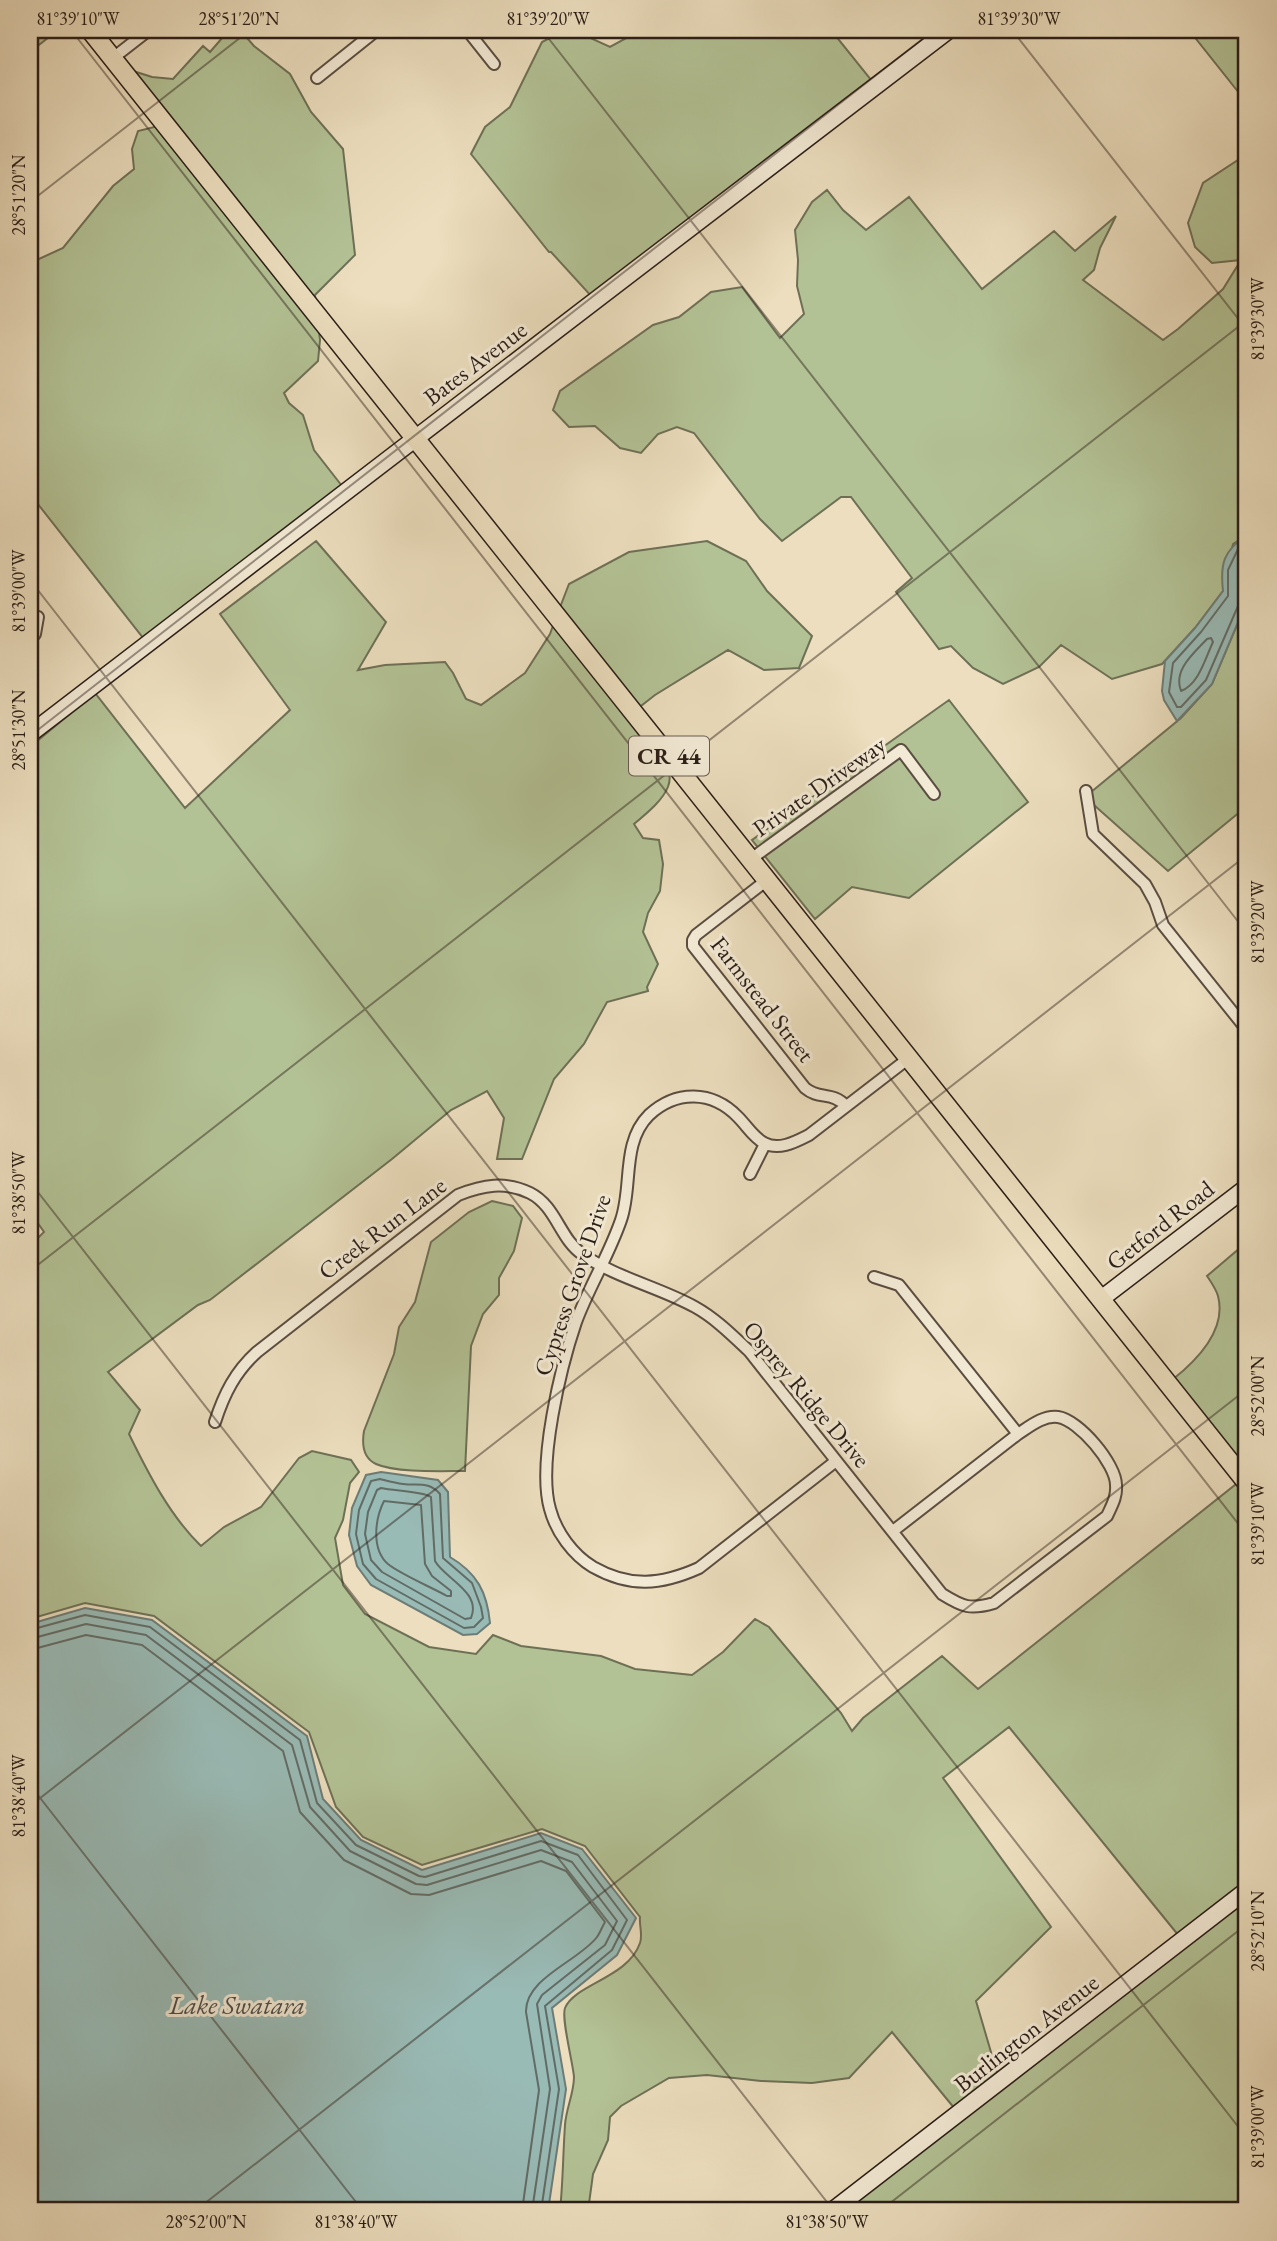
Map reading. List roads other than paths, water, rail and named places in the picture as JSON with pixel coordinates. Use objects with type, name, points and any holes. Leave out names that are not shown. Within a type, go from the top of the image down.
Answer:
[{"type":"main road","name":"CR 44","points":[[90,30],[1247,1483]]},
{"type":"street","points":[[113,58],[149,30]]},
{"type":"street","points":[[317,79],[377,30]]},
{"type":"street","points":[[467,30],[494,64]]},
{"type":"street","name":"Bates Avenue","points":[[30,734],[949,30]]},
{"type":"street","points":[[30,640],[35,634],[38,617]]},
{"type":"street","name":"Private Driveway","points":[[751,859],[901,750],[934,794]]},
{"type":"street","points":[[1086,791],[1093,834],[1145,884],[1163,925],[1247,1030]]},
{"type":"street","name":"Farmstead Street","points":[[767,880],[696,934],[693,946],[805,1088],[814,1094],[834,1096],[846,1106]]},
{"type":"street","points":[[750,1174],[765,1144],[778,1146],[794,1143],[809,1135],[909,1058]]},
{"type":"street","name":"Cypress Grove Drive","points":[[765,1144],[721,1103],[703,1097],[685,1096],[665,1103],[648,1116],[637,1131],[630,1149],[625,1208],[576,1323],[556,1393],[547,1466],[550,1508],[572,1551],[591,1566],[617,1579],[645,1582],[674,1579],[699,1569],[836,1461]]},
{"type":"street","name":"Creek Run Lane","points":[[215,1422],[223,1397],[241,1367],[457,1195],[482,1185],[505,1186],[532,1194],[550,1210],[571,1244],[581,1254],[600,1265]]},
{"type":"street","name":"Getford Road","points":[[1101,1299],[1247,1187]]},
{"type":"street","name":"Osprey Ridge Drive","points":[[600,1265],[696,1307],[725,1328],[749,1351],[942,1594],[959,1605],[977,1608],[994,1603],[1107,1516],[1115,1500],[1116,1483],[1111,1464],[1074,1423],[1057,1417],[1038,1421],[892,1531]]},
{"type":"street","points":[[874,1277],[899,1285],[1018,1434]]},
{"type":"street","name":"Burlington Avenue","points":[[832,2211],[1247,1890]]},
{"type":"water","points":[[1247,535],[1247,601],[1212,684],[1177,721],[1164,700],[1162,691],[1165,661],[1223,591],[1222,573],[1225,559],[1233,547]]},
{"type":"water","points":[[381,1472],[438,1480],[448,1492],[450,1557],[479,1584],[489,1612],[490,1623],[477,1634],[463,1635],[371,1585],[357,1566],[349,1535],[352,1508],[366,1475]]},
{"type":"water","name":"Lake Swatara","points":[[85,1608],[152,1620],[307,1736],[323,1799],[361,1840],[422,1870],[541,1833],[582,1849],[636,1918],[617,1955],[552,2008],[566,2089],[548,2211],[30,2211],[30,1624]]}]
